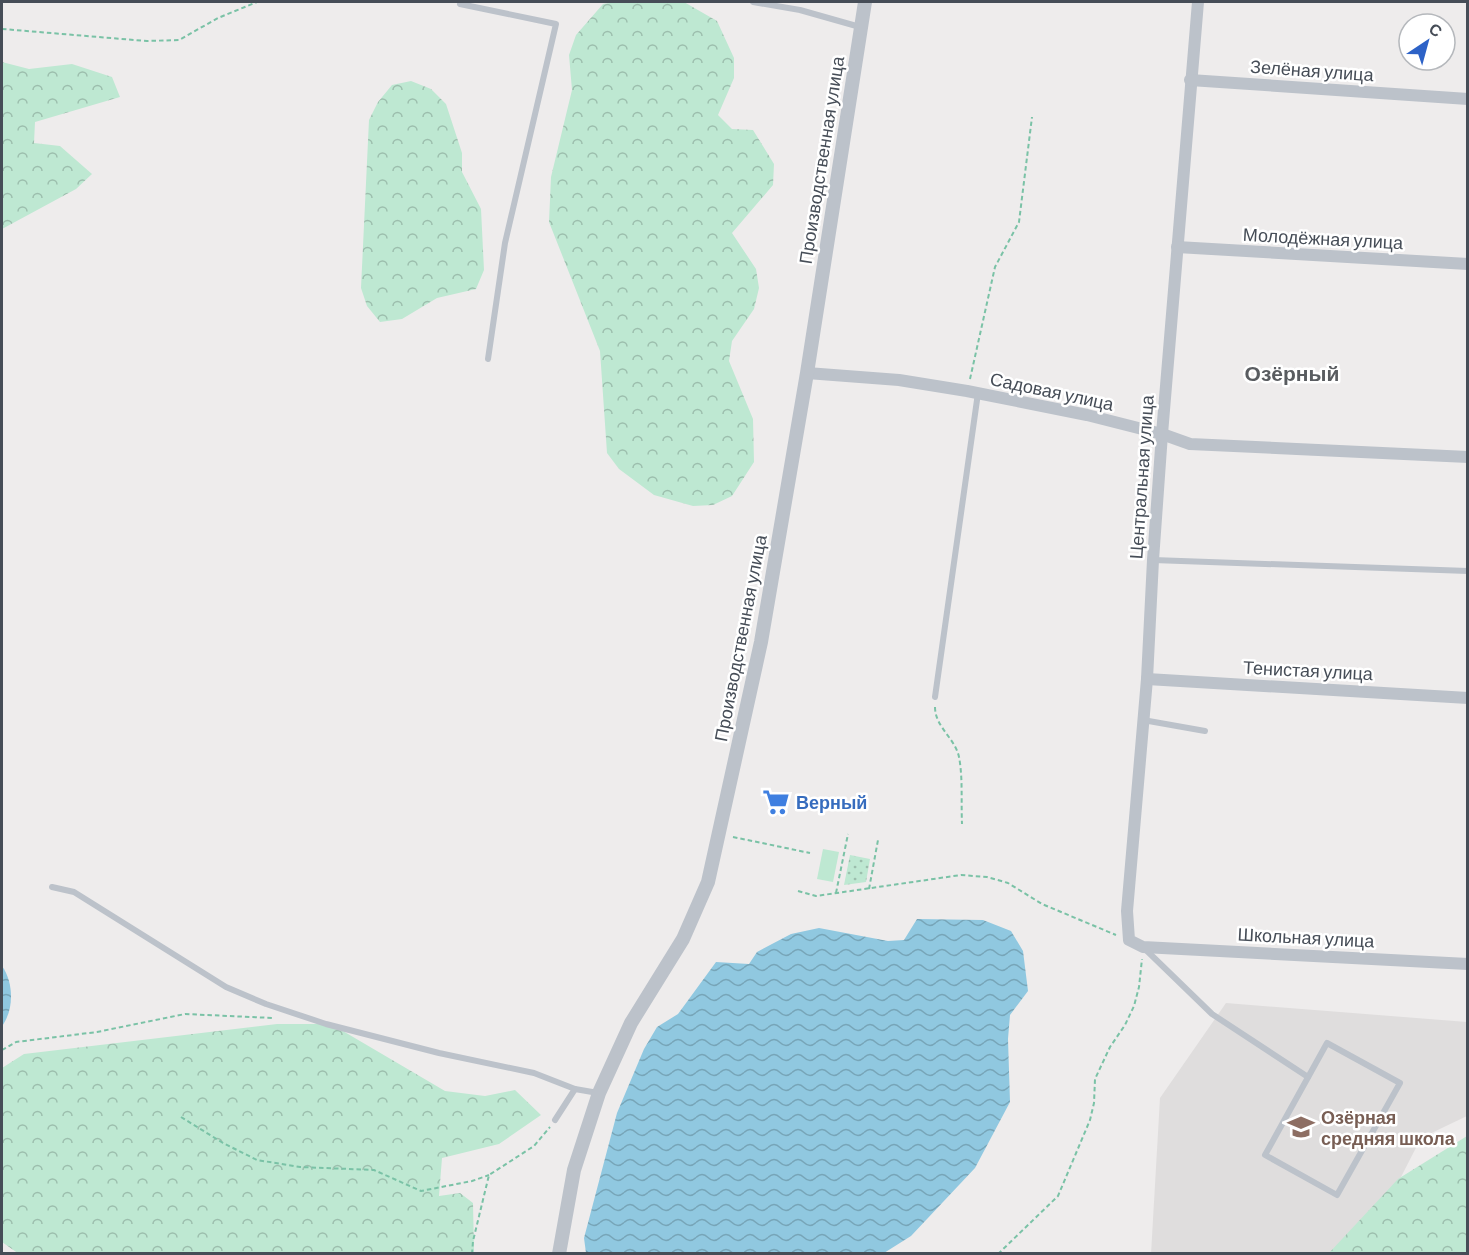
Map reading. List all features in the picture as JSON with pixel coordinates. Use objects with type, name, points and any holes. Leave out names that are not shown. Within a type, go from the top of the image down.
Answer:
[{"type":"street","name":"Производственная улица","points":[[559,1254],[574,1170],[599,1093],[631,1023],[693,919],[708,882],[761,642],[807,373],[865,2]]},
{"type":"street","name":"Центральная улица","points":[[1143,947],[1129,940],[1127,910],[1147,679],[1162,434],[1198,2]]},
{"type":"street","name":"Зелёная улица","points":[[1190,80],[1467,99]]},
{"type":"street","name":"Молодёжная улица","points":[[1177,247],[1467,264]]},
{"type":"street","name":"Садовая улица","points":[[807,373],[899,380],[973,392],[1087,415],[1162,434],[1190,444],[1467,457]]},
{"type":"street","name":"Тенистая улица","points":[[1147,679],[1467,698]]},
{"type":"street","name":"Школьная улица","points":[[1143,947],[1467,964]]},
{"type":"lane","points":[[461,2],[460,4],[556,24],[505,243],[488,359]]},
{"type":"lane","points":[[753,2],[800,10],[860,27]]},
{"type":"lane","points":[[935,697],[973,392]]},
{"type":"lane","points":[[1153,560],[1467,571]]},
{"type":"lane","points":[[1143,720],[1205,731]]},
{"type":"lane","points":[[52,887],[74,892],[226,987],[266,1004],[326,1024],[534,1073],[575,1089],[599,1093]]},
{"type":"lane","points":[[1143,947],[1212,1014],[1308,1077]]},
{"type":"lane","points":[[1327,1043],[1400,1083],[1337,1195],[1265,1155],[1308,1077],[1327,1043]]},
{"type":"lane","points":[[555,1120],[575,1089]]},
{"type":"path","points":[[2,29],[147,41],[179,40],[218,18],[257,2]]},
{"type":"path","points":[[973,392],[995,267],[1019,222],[1032,117]]},
{"type":"path","points":[[935,697],[935,716],[954,744],[959,758],[962,824]]},
{"type":"path","points":[[719,834],[810,853]]},
{"type":"path","points":[[836,894],[848,834]]},
{"type":"path","points":[[868,889],[878,840]]},
{"type":"path","points":[[798,891],[816,896],[961,875],[987,877],[1008,883],[1042,904],[1143,947],[1139,987],[1134,1006],[1125,1025],[1110,1047],[1095,1079],[1094,1103],[1090,1120],[1058,1196],[998,1254]]},
{"type":"path","points":[[2,1050],[16,1042],[97,1032],[185,1014],[270,1019],[302,1015]]},
{"type":"path","points":[[181,1117],[223,1143],[257,1160],[300,1167],[374,1170],[421,1191],[472,1181],[489,1175],[534,1146],[555,1120]]},
{"type":"path","points":[[472,1254],[489,1175]]},
{"type":"shaded area","name":"Озёрная средняя школа","points":[[1226,1003],[1467,1022],[1467,1116],[1421,1138],[1362,1253],[1151,1254],[1160,1098]]},
{"type":"green space","points":[[684,2],[717,21],[734,58],[734,78],[718,115],[732,129],[753,130],[774,164],[773,185],[732,233],[756,269],[759,288],[754,309],[732,341],[729,361],[753,419],[754,462],[732,496],[713,505],[693,506],[654,495],[619,469],[607,453],[600,351],[549,222],[551,177],[572,90],[569,55],[576,35],[603,4]]},
{"type":"green space","points":[[2,62],[29,69],[72,64],[112,77],[120,97],[35,122],[34,143],[60,146],[92,174],[76,189],[2,229]]},
{"type":"green space","points":[[411,81],[431,89],[446,104],[462,153],[462,172],[481,209],[484,270],[476,289],[437,298],[402,319],[380,322],[367,306],[361,288],[369,120],[378,102],[392,85]]},
{"type":"green space","points":[[823,849],[839,852],[833,882],[817,879]]},
{"type":"green space","points":[[850,855],[870,859],[866,882],[844,885]]},
{"type":"green space","points":[[277,1024],[331,1024],[445,1091],[485,1096],[515,1090],[541,1115],[499,1144],[442,1158],[439,1196],[460,1193],[473,1203],[474,1253],[19,1254],[2,1242],[2,1068],[24,1054]]},
{"type":"green space","points":[[1467,1136],[1467,1253],[1329,1253],[1398,1179]]},
{"type":"water","points":[[917,919],[983,920],[1011,931],[1023,951],[1028,991],[1010,1015],[1008,1039],[1010,1102],[975,1168],[911,1236],[884,1253],[586,1253],[584,1238],[617,1113],[644,1049],[657,1027],[678,1014],[716,962],[749,964],[757,952],[791,934],[819,928],[888,941],[904,940]]},
{"type":"water","points":[[2,966],[9,980],[11,996],[9,1012],[2,1026]]},
{"type":"place","name":"Верный","points":[[776,802]]},
{"type":"place","name":"Озёрная средняя школа","points":[[1301,1127]]},
{"type":"district","name":"Озёрный","points":[[1292,372]]}]
